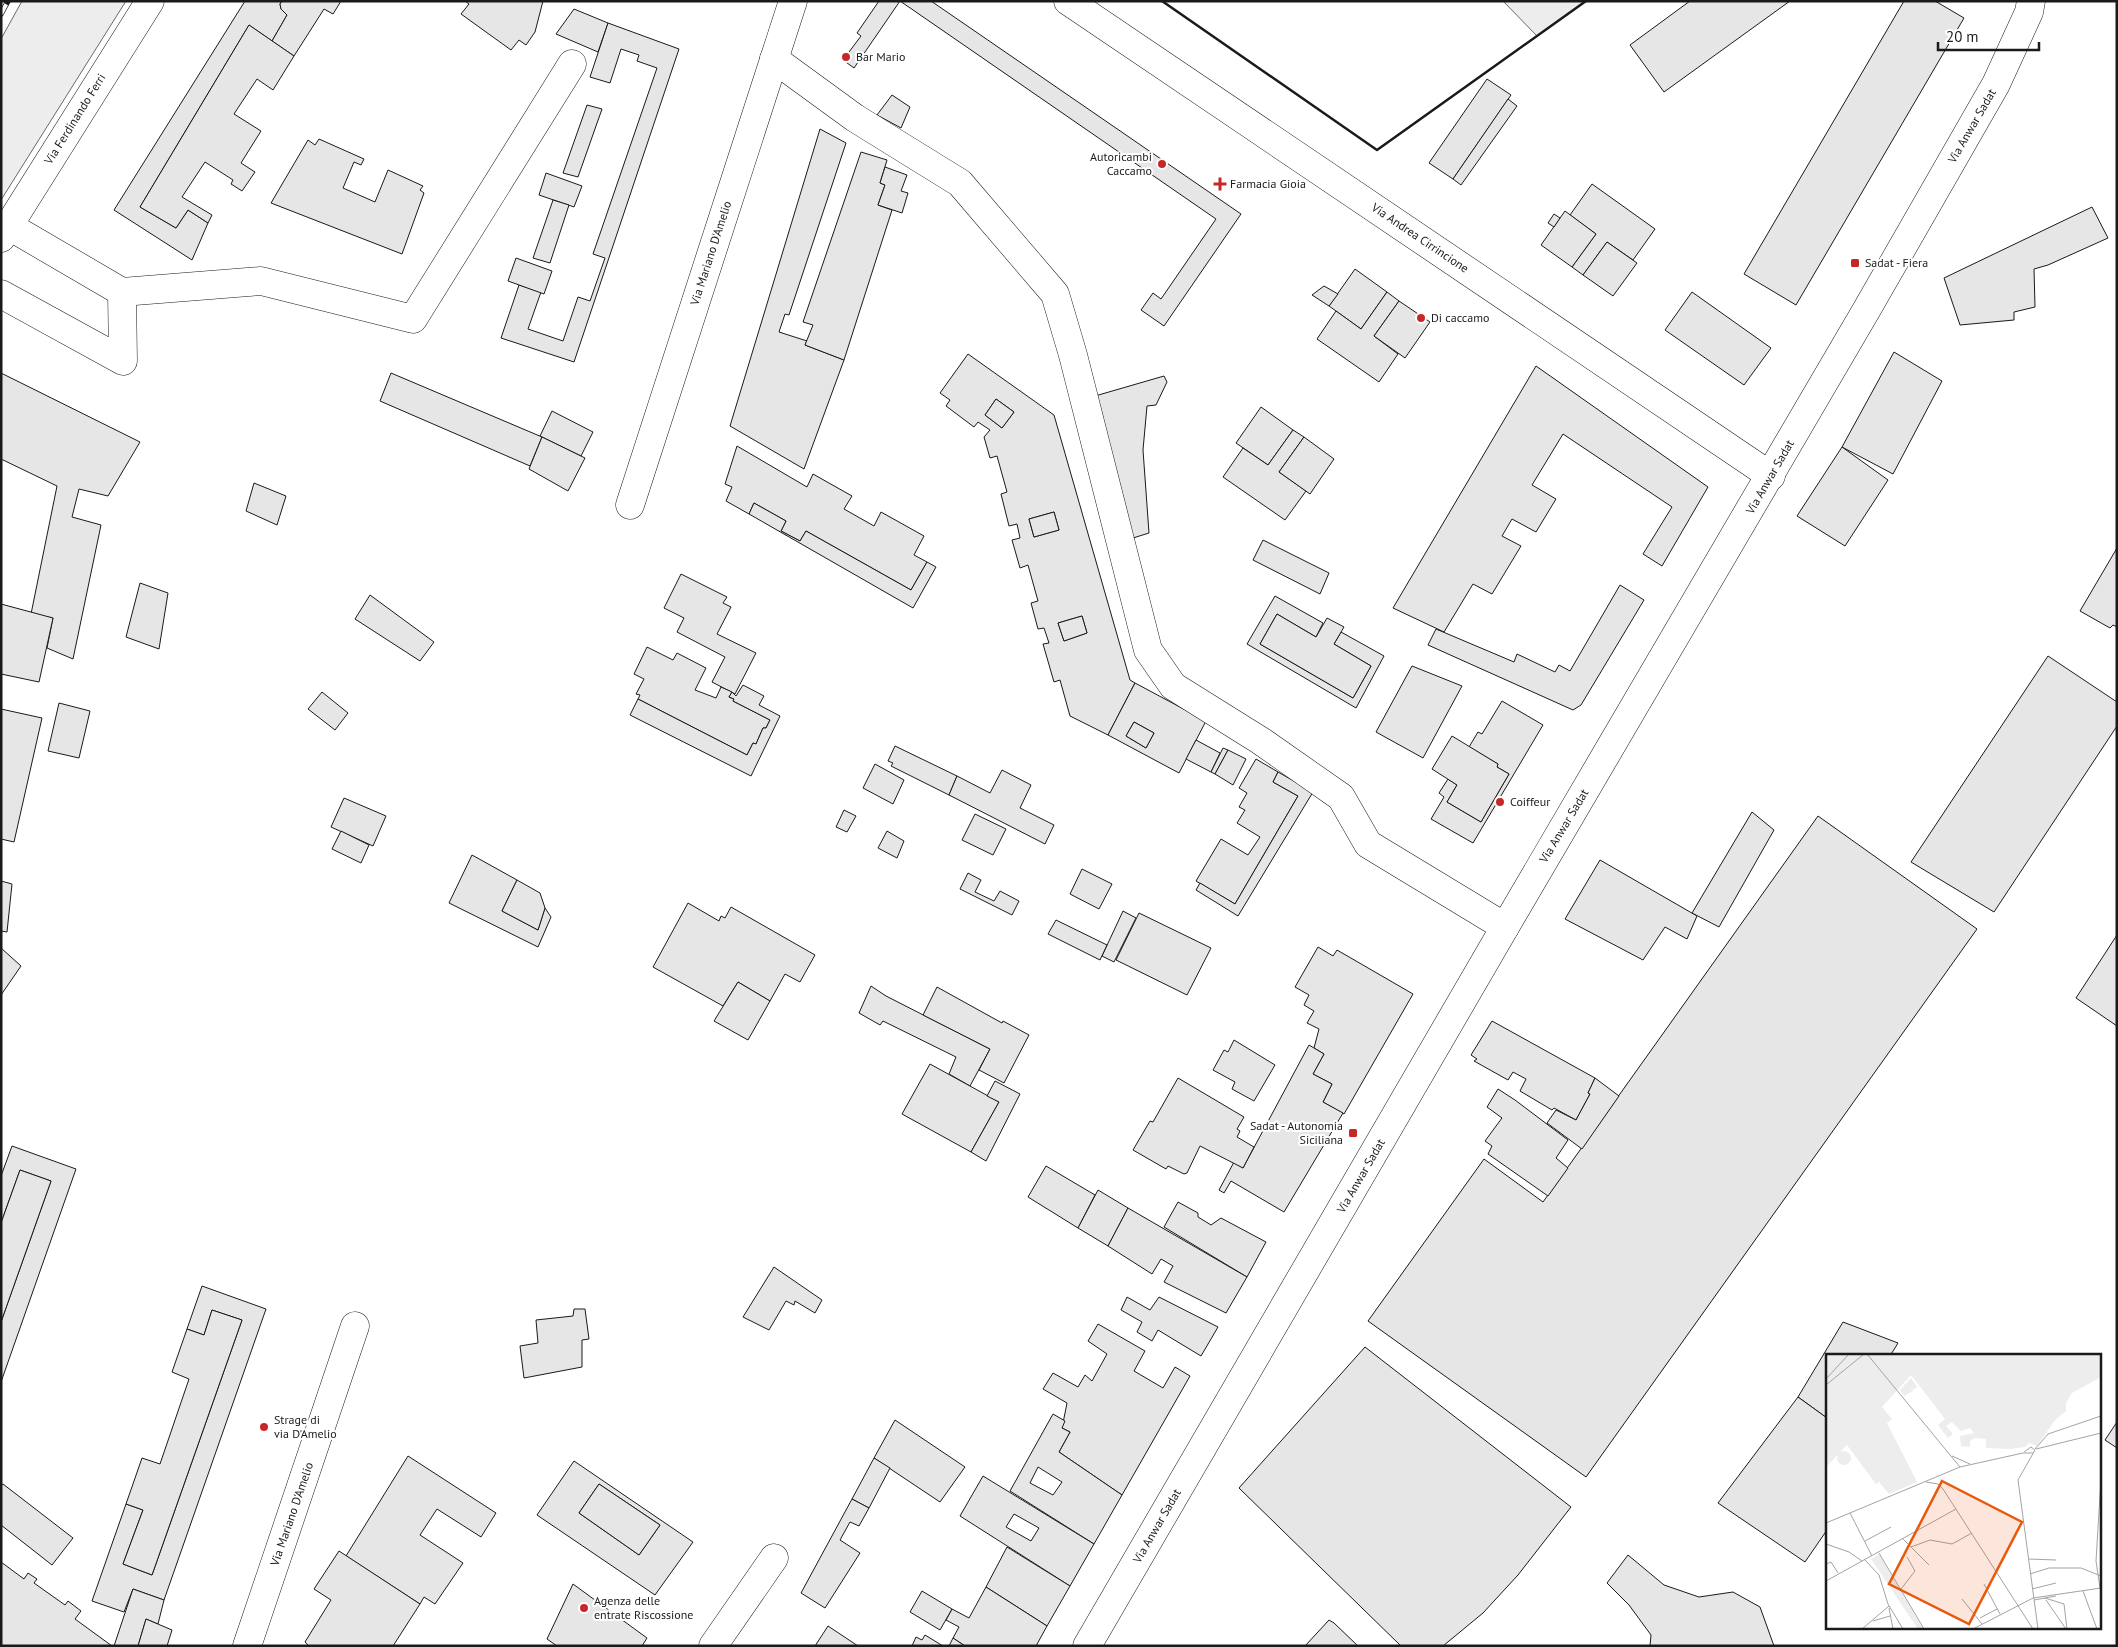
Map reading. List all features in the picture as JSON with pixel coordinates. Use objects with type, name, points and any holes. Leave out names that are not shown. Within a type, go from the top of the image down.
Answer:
[{"type":"street","name":"Via Ferdinando Ferri","points":[[5,232],[150,1]]},
{"type":"street","name":"Via Mariano D'Amelio","points":[[630,505],[793,1]]},
{"type":"street","name":"Via Andrea Cirrincione","points":[[1068,1],[1771,476]]},
{"type":"street","name":"Via Anwar Sadat","points":[[1087,1646],[1505,927],[1771,476],[1996,84],[2029,12],[2031,1]]},
{"type":"street","points":[[774,59],[855,118],[960,183],[1055,294],[1074,355],[1148,650],[1173,686],[1261,741],[1341,796],[1368,844],[1505,927]]},
{"type":"street","points":[[5,232],[122,292],[262,281],[414,320],[572,64]]},
{"type":"street","points":[[1,294],[123,362],[122,292]]},
{"type":"street","name":"Via Mariano D'Amelio","points":[[247,1646],[355,1326]]},
{"type":"street","points":[[713,1646],[774,1558]]},
{"type":"shaded area","points":[[22,1],[126,1],[1,200],[1,39]]},
{"type":"shaded area","points":[[1503,1],[1586,1],[1537,36]]},
{"type":"building","points":[[245,1],[282,1],[280,4],[281,9],[287,15],[272,41],[249,25],[140,207],[176,228],[188,210],[208,223],[192,260],[114,210]]},
{"type":"building","points":[[282,1],[341,1],[333,14],[324,9],[294,56],[272,41],[287,15],[281,9],[280,4]]},
{"type":"building","points":[[465,1],[543,1],[535,32],[526,45],[519,40],[511,50],[461,14],[469,4]]},
{"type":"building","points":[[879,1],[900,1],[854,68],[843,60],[861,36],[857,33]]},
{"type":"building","points":[[900,1],[931,1],[1241,214],[1164,326],[1141,310],[1153,293],[1161,299],[1216,219]]},
{"type":"building","points":[[1690,1],[1790,1],[1664,92],[1630,45]]},
{"type":"building","points":[[1904,1],[1935,1],[1964,18],[1796,305],[1744,274]]},
{"type":"building","points":[[574,9],[608,23],[598,52],[556,34]]},
{"type":"building","points":[[608,23],[679,49],[574,362],[501,338],[519,285],[541,292],[528,329],[563,341],[578,297],[590,301],[605,258],[593,254],[657,68],[637,61],[639,55],[621,49],[610,83],[590,77]]},
{"type":"building","points":[[249,25],[294,56],[273,90],[257,79],[234,114],[261,131],[241,163],[255,172],[242,191],[231,184],[233,180],[205,162],[182,197],[212,215],[208,223],[188,210],[176,228],[140,207]]},
{"type":"building","points":[[1487,79],[1511,95],[1453,179],[1429,163]]},
{"type":"building","points":[[892,95],[910,107],[901,128],[877,115]]},
{"type":"building","points":[[1508,99],[1517,106],[1461,185],[1453,179]]},
{"type":"building","points":[[587,105],[602,109],[578,177],[563,173]]},
{"type":"building","points":[[820,129],[846,143],[789,315],[785,314],[779,332],[807,341],[805,345],[844,360],[804,469],[730,426]]},
{"type":"building","points":[[319,139],[364,159],[361,165],[354,162],[343,188],[375,202],[388,170],[423,186],[420,190],[424,193],[402,254],[271,203],[308,140],[315,145]]},
{"type":"building","points":[[861,152],[887,160],[880,183],[885,185],[878,205],[892,210],[844,360],[805,345],[813,325],[803,322]]},
{"type":"building","points":[[885,167],[907,175],[901,191],[908,193],[902,213],[878,205],[885,185],[880,183]]},
{"type":"building","points":[[546,173],[582,186],[574,207],[539,195]]},
{"type":"building","points":[[1592,184],[1655,229],[1633,260],[1607,242],[1583,275],[1572,267],[1596,234],[1570,215]]},
{"type":"building","points":[[553,200],[569,205],[550,263],[533,258]]},
{"type":"building","points":[[2092,207],[2108,238],[2048,265],[2034,269],[2035,307],[2014,312],[2014,320],[1960,325],[1944,278]]},
{"type":"building","points":[[1565,211],[1596,234],[1572,267],[1541,245]]},
{"type":"building","points":[[1554,214],[1560,218],[1554,227],[1548,223]]},
{"type":"building","points":[[1607,242],[1637,263],[1613,296],[1583,275]]},
{"type":"building","points":[[516,258],[552,271],[544,294],[508,281]]},
{"type":"building","points":[[1355,269],[1387,292],[1361,329],[1329,306]]},
{"type":"building","points":[[1324,286],[1338,294],[1329,306],[1312,295]]},
{"type":"building","points":[[1387,292],[1399,301],[1374,336],[1398,354],[1379,382],[1317,339],[1336,311],[1361,329]]},
{"type":"building","points":[[1692,292],[1771,348],[1744,385],[1665,330]]},
{"type":"building","points":[[1399,301],[1430,322],[1405,358],[1374,336]]},
{"type":"building","points":[[1894,352],[1942,381],[1893,474],[1842,447]]},
{"type":"building","points":[[968,354],[1054,415],[1130,680],[1135,683],[1108,735],[1070,716],[1060,680],[1054,682],[1043,644],[1049,643],[1044,628],[1038,629],[1031,603],[1038,601],[1028,565],[1020,568],[1012,540],[1020,538],[1017,524],[1009,526],[1001,494],[1007,492],[997,456],[990,458],[984,437],[990,430],[978,422],[974,427],[946,406],[950,400],[940,393]],"holes":[[[996,399],[1014,412],[1002,428],[985,415]],[[1054,512],[1059,530],[1034,537],[1029,519]],[[1082,616],[1087,633],[1064,641],[1058,623]]]},
{"type":"building","points":[[1536,366],[1708,487],[1662,566],[1643,554],[1672,507],[1563,434],[1532,485],[1556,499],[1536,532],[1512,519],[1502,536],[1521,546],[1492,594],[1473,584],[1444,632],[1393,608]]},
{"type":"building","points":[[1,373],[140,442],[108,496],[79,489],[72,517],[101,525],[73,659],[47,648],[53,618],[31,614],[57,486],[1,459]]},
{"type":"building","points":[[391,373],[542,437],[530,466],[380,401]]},
{"type":"building","points":[[1164,376],[1167,382],[1156,405],[1147,406],[1143,450],[1149,533],[1133,538],[1095,396]]},
{"type":"building","points":[[996,399],[1014,412],[1002,428],[985,415]]},
{"type":"building","points":[[1261,407],[1293,430],[1268,465],[1236,443]]},
{"type":"building","points":[[552,411],[593,432],[581,456],[540,436]]},
{"type":"building","points":[[1293,430],[1304,437],[1279,472],[1306,491],[1285,520],[1223,477],[1243,448],[1268,465]]},
{"type":"building","points":[[542,437],[585,458],[568,491],[529,469]]},
{"type":"building","points":[[1304,437],[1334,459],[1310,494],[1279,472]]},
{"type":"building","points":[[737,446],[807,487],[813,474],[852,496],[844,509],[874,526],[881,512],[924,536],[914,555],[927,562],[911,590],[806,531],[800,541],[781,531],[786,521],[754,503],[749,514],[726,501],[732,487],[725,484]]},
{"type":"building","points":[[1842,447],[1888,480],[1845,546],[1797,516]]},
{"type":"building","points":[[254,483],[286,496],[277,525],[246,511]]},
{"type":"building","points":[[754,503],[786,521],[781,531],[800,541],[806,531],[911,590],[927,562],[936,567],[913,608],[749,514]]},
{"type":"building","points":[[1054,512],[1059,530],[1034,537],[1029,519]]},
{"type":"building","points":[[1263,540],[1329,573],[1320,594],[1253,560]]},
{"type":"building","points":[[2117,548],[2117,627],[2113,625],[2110,628],[2080,611]]},
{"type":"building","points":[[681,574],[727,597],[723,603],[731,607],[717,634],[756,653],[735,694],[712,682],[725,657],[677,632],[684,618],[664,608]]},
{"type":"building","points":[[140,583],[168,593],[159,649],[126,637]]},
{"type":"building","points":[[1620,585],[1644,600],[1581,705],[1573,710],[1428,645],[1436,629],[1514,662],[1517,654],[1555,672],[1559,665],[1570,671]]},
{"type":"building","points":[[370,595],[434,642],[420,661],[355,619]]},
{"type":"building","points":[[1275,596],[1323,623],[1316,637],[1277,614],[1260,644],[1353,698],[1371,666],[1334,644],[1341,632],[1384,656],[1356,708],[1247,644]]},
{"type":"building","points":[[1,604],[53,618],[39,682],[1,674]]},
{"type":"building","points":[[1277,614],[1316,637],[1327,618],[1344,627],[1334,644],[1371,666],[1353,698],[1260,644]]},
{"type":"building","points":[[1082,616],[1087,633],[1064,641],[1058,623]]},
{"type":"building","points":[[647,647],[673,660],[677,653],[706,668],[695,690],[716,698],[721,687],[732,692],[729,697],[734,699],[733,701],[770,720],[766,728],[763,728],[756,744],[753,743],[747,755],[638,699],[640,695],[636,694],[644,679],[634,674]]},
{"type":"building","points":[[2048,656],[2117,702],[2117,726],[1994,912],[1911,862]]},
{"type":"building","points":[[1412,666],[1462,686],[1423,758],[1376,732]]},
{"type":"building","points":[[1135,683],[1206,721],[1179,773],[1108,735]],"holes":[[[1134,722],[1154,733],[1146,748],[1126,736]]]},
{"type":"building","points":[[743,685],[764,696],[759,705],[780,716],[751,776],[630,715],[638,699],[747,755],[753,743],[756,744],[763,728],[766,728],[770,720],[733,701],[734,699],[729,697],[732,692],[736,696]]},
{"type":"building","points":[[322,692],[348,713],[335,730],[308,709]]},
{"type":"building","points":[[1502,701],[1543,725],[1473,843],[1431,819],[1444,797],[1439,793],[1448,779],[1457,785],[1447,802],[1481,822],[1509,774],[1497,767],[1498,764],[1469,747],[1478,732],[1482,734]]},
{"type":"building","points":[[59,703],[90,711],[79,758],[48,751]]},
{"type":"building","points":[[1,709],[42,718],[14,842],[1,839]]},
{"type":"building","points":[[1134,722],[1154,733],[1146,748],[1126,736]]},
{"type":"building","points":[[1452,736],[1498,764],[1497,767],[1509,774],[1481,822],[1447,802],[1457,785],[1432,769]]},
{"type":"building","points":[[1196,740],[1220,753],[1211,772],[1186,759]]},
{"type":"building","points":[[895,746],[957,776],[949,795],[891,766],[893,763],[888,761]]},
{"type":"building","points":[[1223,748],[1228,750],[1215,774],[1211,772]]},
{"type":"building","points":[[1228,750],[1246,759],[1233,785],[1215,774]]},
{"type":"building","points":[[1256,759],[1278,772],[1273,782],[1298,796],[1235,904],[1196,881],[1221,839],[1248,855],[1260,837],[1237,823],[1245,810],[1239,807],[1247,793],[1239,788]]},
{"type":"building","points":[[875,764],[904,780],[893,804],[863,788]]},
{"type":"building","points":[[1002,770],[1031,785],[1020,808],[1054,825],[1045,844],[949,795],[957,776],[990,793]]},
{"type":"building","points":[[1278,772],[1313,792],[1238,916],[1196,890],[1200,883],[1235,904],[1298,796],[1273,782]]},
{"type":"building","points":[[344,798],[386,816],[373,846],[331,827]]},
{"type":"building","points":[[844,810],[856,816],[847,832],[836,827]]},
{"type":"building","points":[[1752,812],[1774,830],[1719,927],[1692,913]]},
{"type":"building","points":[[975,814],[1006,829],[993,855],[962,840]]},
{"type":"building","points":[[1818,816],[1977,929],[1586,1477],[1368,1321],[1484,1159],[1543,1202]]},
{"type":"building","points":[[341,831],[369,845],[361,863],[332,849]]},
{"type":"building","points":[[887,831],[904,841],[897,858],[878,848]]},
{"type":"building","points":[[472,855],[517,880],[502,911],[538,930],[545,908],[551,917],[538,947],[449,903]]},
{"type":"building","points":[[1600,860],[1697,916],[1687,939],[1665,927],[1643,960],[1565,919]]},
{"type":"building","points":[[1082,869],[1112,884],[1099,909],[1070,894]]},
{"type":"building","points":[[968,873],[981,880],[975,892],[994,901],[1000,891],[1019,901],[1012,915],[960,889]]},
{"type":"building","points":[[517,880],[540,893],[545,908],[538,930],[502,911]]},
{"type":"building","points":[[1,881],[12,884],[7,932],[1,931]]},
{"type":"building","points":[[688,903],[719,921],[721,916],[725,918],[731,907],[815,955],[800,982],[785,974],[770,1001],[738,982],[723,1006],[653,967]]},
{"type":"building","points":[[1123,911],[1136,918],[1114,962],[1102,956]]},
{"type":"building","points":[[1139,913],[1211,948],[1187,995],[1116,960]]},
{"type":"building","points":[[1056,920],[1107,945],[1100,960],[1048,934]]},
{"type":"building","points":[[2117,935],[2117,1026],[2076,998]]},
{"type":"building","points":[[1318,947],[1333,956],[1337,950],[1413,994],[1344,1114],[1323,1102],[1332,1084],[1313,1074],[1324,1054],[1314,1048],[1319,1029],[1307,1023],[1314,1011],[1304,1005],[1309,995],[1295,987]]},
{"type":"building","points":[[1,948],[21,966],[1,995]]},
{"type":"building","points":[[738,982],[770,1001],[748,1040],[714,1021]]},
{"type":"building","points":[[871,986],[886,996],[990,1049],[970,1086],[949,1074],[956,1057],[883,1021],[880,1025],[859,1013]]},
{"type":"building","points":[[937,987],[1002,1023],[1003,1021],[1029,1035],[1004,1083],[979,1070],[990,1049],[923,1015]]},
{"type":"building","points":[[1492,1021],[1595,1078],[1588,1093],[1590,1094],[1576,1120],[1554,1108],[1552,1110],[1520,1091],[1526,1079],[1513,1072],[1508,1080],[1474,1061],[1477,1059],[1471,1055]]},
{"type":"building","points":[[1234,1040],[1275,1065],[1254,1101],[1232,1089],[1235,1082],[1213,1070],[1224,1050],[1228,1052]]},
{"type":"building","points":[[1309,1045],[1324,1054],[1313,1074],[1332,1084],[1323,1102],[1343,1113],[1284,1212],[1231,1181],[1224,1193],[1219,1190],[1234,1162],[1243,1168]]},
{"type":"building","points":[[930,1064],[999,1102],[971,1152],[902,1114]]},
{"type":"building","points":[[1178,1078],[1244,1117],[1237,1129],[1240,1131],[1237,1137],[1254,1147],[1243,1168],[1200,1146],[1187,1173],[1184,1174],[1168,1166],[1166,1169],[1133,1150],[1150,1121],[1153,1122]]},
{"type":"building","points":[[1595,1078],[1619,1096],[1582,1149],[1547,1123],[1556,1110],[1576,1120],[1590,1094],[1588,1093]]},
{"type":"building","points":[[995,1081],[1020,1094],[986,1161],[971,1152],[999,1102],[987,1096]]},
{"type":"building","points":[[1498,1089],[1568,1140],[1556,1158],[1568,1168],[1548,1196],[1488,1154],[1492,1146],[1485,1141],[1502,1118],[1487,1107]]},
{"type":"building","points":[[12,1146],[76,1169],[1,1382],[1,1322],[51,1181],[20,1170],[1,1223],[1,1176]]},
{"type":"building","points":[[1046,1166],[1095,1195],[1078,1228],[1028,1197]]},
{"type":"building","points":[[20,1170],[51,1181],[1,1322],[1,1223]]},
{"type":"building","points":[[1098,1190],[1128,1208],[1108,1246],[1078,1228]]},
{"type":"building","points":[[1178,1202],[1198,1213],[1198,1217],[1211,1225],[1221,1218],[1266,1242],[1247,1277],[1164,1227]]},
{"type":"building","points":[[1128,1208],[1247,1277],[1226,1313],[1164,1282],[1173,1266],[1161,1259],[1152,1274],[1108,1246]]},
{"type":"building","points":[[774,1267],[822,1300],[815,1313],[795,1301],[794,1305],[786,1301],[769,1330],[743,1317]]},
{"type":"building","points":[[202,1286],[266,1309],[164,1600],[133,1589],[124,1612],[92,1601],[126,1504],[143,1510],[123,1564],[152,1575],[242,1320],[212,1310],[204,1335],[187,1329]]},
{"type":"building","points":[[1127,1297],[1150,1310],[1159,1297],[1218,1327],[1201,1356],[1158,1330],[1152,1341],[1137,1332],[1142,1322],[1121,1310]]},
{"type":"building","points":[[574,1309],[585,1309],[589,1339],[582,1340],[582,1367],[524,1378],[520,1346],[538,1343],[536,1320],[573,1316]]},
{"type":"building","points":[[212,1310],[242,1320],[152,1575],[123,1564],[143,1510],[126,1504],[142,1458],[160,1464],[189,1379],[172,1372],[187,1329],[204,1335]]},
{"type":"building","points":[[1843,1322],[1898,1343],[1891,1354],[1826,1354],[1826,1417],[1798,1397]]},
{"type":"building","points":[[1098,1324],[1145,1351],[1134,1371],[1163,1388],[1175,1367],[1190,1376],[1122,1495],[1059,1452],[1070,1432],[1062,1428],[1067,1403],[1043,1389],[1053,1373],[1078,1387],[1085,1375],[1092,1381],[1107,1354],[1088,1341]]},
{"type":"building","points":[[1365,1347],[1571,1507],[1518,1575],[1483,1613],[1443,1646],[1401,1646],[1239,1488]]},
{"type":"building","points":[[1798,1397],[1826,1417],[1826,1531],[1805,1562],[1718,1503]]},
{"type":"building","points":[[1053,1414],[1065,1421],[1062,1428],[1070,1432],[1059,1452],[1122,1495],[1094,1544],[1010,1491]],"holes":[[[1038,1467],[1062,1482],[1053,1495],[1030,1483]]]},
{"type":"building","points":[[895,1420],[965,1467],[940,1502],[874,1458]]},
{"type":"building","points":[[2117,1422],[2117,1448],[2105,1440]]},
{"type":"building","points":[[408,1456],[496,1513],[481,1537],[437,1509],[420,1535],[463,1563],[435,1604],[424,1597],[420,1604],[346,1556]]},
{"type":"building","points":[[874,1458],[890,1468],[869,1508],[852,1499]]},
{"type":"building","points":[[574,1461],[693,1542],[655,1595],[537,1515]],"holes":[[[599,1484],[660,1525],[639,1555],[579,1513]]]},
{"type":"building","points":[[983,1476],[1094,1544],[1070,1586],[960,1516]],"holes":[[[1014,1514],[1039,1528],[1031,1541],[1006,1527]]]},
{"type":"building","points":[[3,1484],[73,1538],[52,1565],[1,1525],[1,1486]]},
{"type":"building","points":[[599,1484],[660,1525],[639,1555],[579,1513]]},
{"type":"building","points":[[852,1499],[869,1508],[859,1526],[850,1522],[840,1540],[860,1553],[825,1608],[801,1593]]},
{"type":"building","points":[[1007,1547],[1070,1586],[1047,1626],[986,1587]]},
{"type":"building","points":[[339,1551],[420,1604],[393,1646],[309,1646],[305,1642],[331,1600],[314,1589]]},
{"type":"building","points":[[1628,1555],[1664,1585],[1699,1597],[1733,1592],[1760,1607],[1774,1646],[1650,1646],[1651,1635],[1629,1605],[1607,1583]]},
{"type":"building","points":[[1,1562],[24,1579],[28,1573],[37,1579],[34,1583],[65,1605],[68,1601],[81,1611],[75,1619],[112,1646],[1,1646]]},
{"type":"building","name":"Agenza delle entrate Riscossione","points":[[573,1584],[647,1638],[642,1646],[557,1646],[547,1639]]},
{"type":"building","points":[[986,1587],[1047,1626],[1036,1646],[965,1646],[953,1638],[959,1627],[946,1620],[952,1609],[969,1618]]},
{"type":"building","points":[[133,1589],[164,1600],[158,1624],[146,1619],[138,1646],[114,1646]]},
{"type":"building","points":[[922,1591],[952,1609],[940,1630],[910,1612]]},
{"type":"building","points":[[146,1619],[172,1630],[167,1646],[138,1646]]},
{"type":"building","points":[[1329,1620],[1334,1623],[1358,1646],[1305,1646]]},
{"type":"building","points":[[828,1626],[858,1646],[815,1646]]},
{"type":"building","points":[[925,1635],[943,1646],[912,1646],[916,1637],[922,1640]]},
{"type":"building","points":[[953,1638],[965,1646],[949,1646]]},
{"type":"railway","points":[[1,14],[8,1]]},
{"type":"wall","points":[[1162,1],[1377,150],[1586,1]]},
{"type":"place","name":"Bar Mario","points":[[846,57]]},
{"type":"place","name":"Autoricambi Caccamo","points":[[1162,164]]},
{"type":"place","name":"Farmacia Gioia","points":[[1220,184]]},
{"type":"place","name":"Sadat - Fiera","points":[[1855,263]]},
{"type":"place","name":"Di caccamo","points":[[1421,318]]},
{"type":"place","name":"Coiffeur","points":[[1500,802]]},
{"type":"place","name":"Sadat - Autonomia Siciliana","points":[[1353,1133]]},
{"type":"place","name":"Strage di via D'Amelio","points":[[264,1427]]},
{"type":"place","name":"Agenza delle entrate Riscossione","points":[[584,1608]]}]
